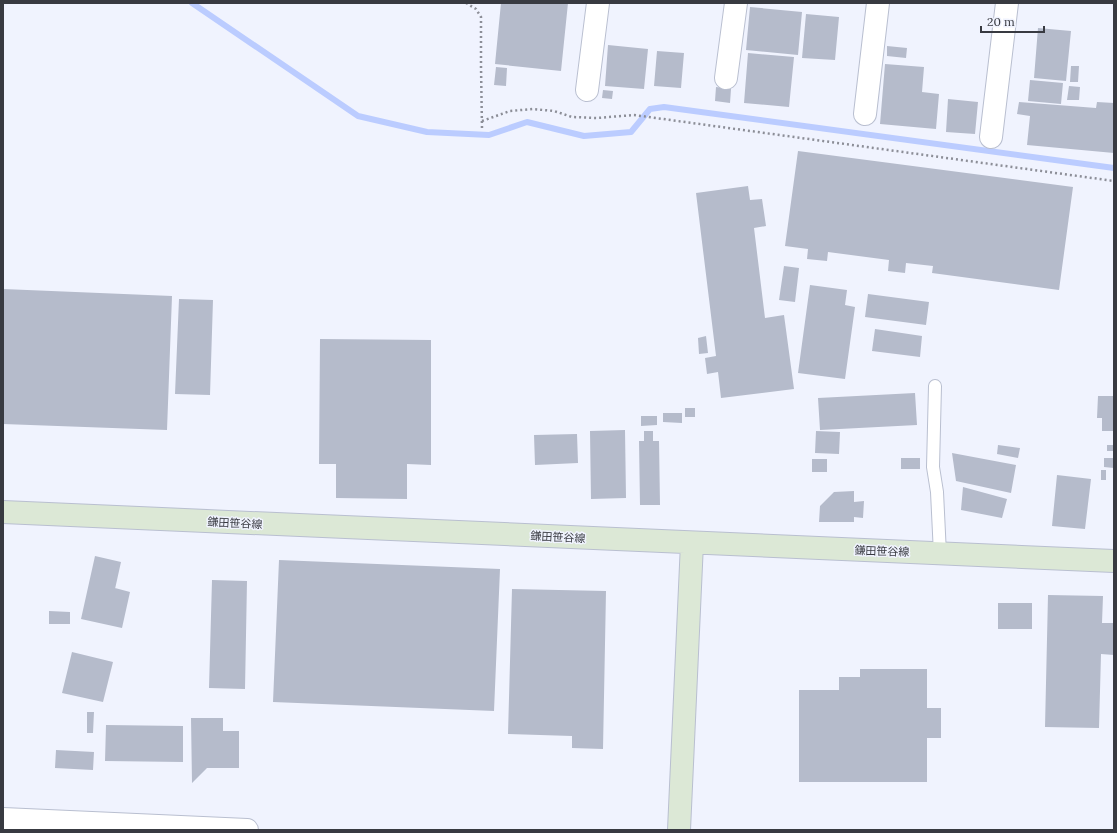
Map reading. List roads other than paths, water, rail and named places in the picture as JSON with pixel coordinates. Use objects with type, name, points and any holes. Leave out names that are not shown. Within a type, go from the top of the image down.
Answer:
[{"type":"street","points":[[587,90],[598,3]]},
{"type":"street","points":[[726,78],[736,3]]},
{"type":"street","points":[[865,114],[878,3]]},
{"type":"street","points":[[991,137],[1006,3]]},
{"type":"street","name":"鎌田笹谷線","points":[[3,512],[1114,561]]},
{"type":"street","points":[[679,830],[692,543]]},
{"type":"street","points":[[3,819],[152,828],[247,830]]},
{"type":"lane","points":[[935,386],[933,467],[937,492],[940,554]]},
{"type":"waterway","points":[[192,3],[358,116],[427,132],[489,135],[527,122],[584,136],[631,132],[650,109],[664,107],[1114,168]]}]
